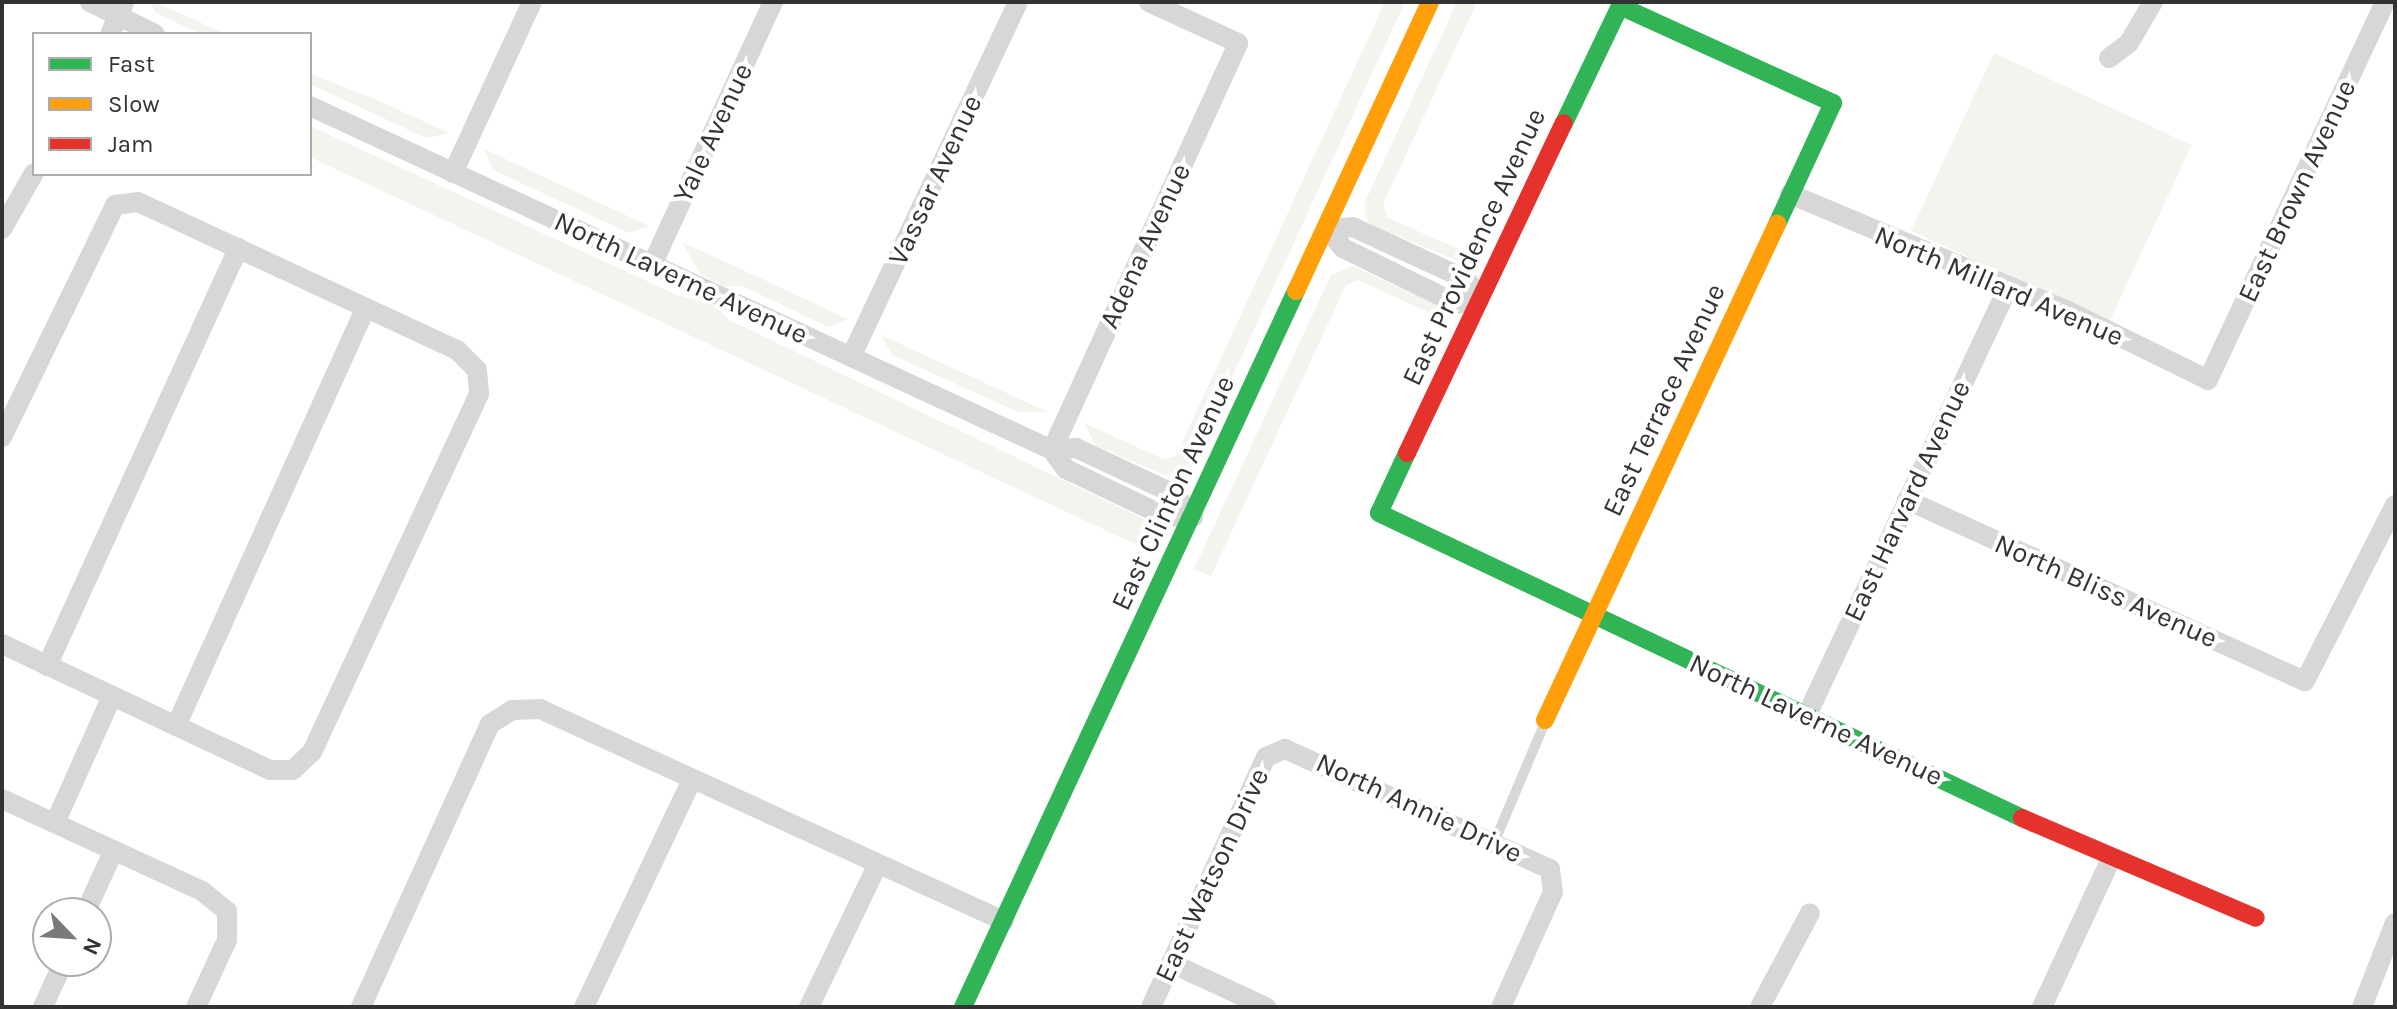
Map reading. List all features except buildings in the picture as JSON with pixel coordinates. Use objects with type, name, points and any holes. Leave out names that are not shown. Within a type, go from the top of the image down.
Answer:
[{"type":"street","points":[[90,2],[150,32]]},
{"type":"street","points":[[453,173],[532,2]]},
{"type":"street","name":"Yale Avenue","points":[[652,265],[773,2]]},
{"type":"street","name":"Vassar Avenue","points":[[851,357],[1018,2]]},
{"type":"street","name":"Adena Avenue","points":[[1052,450],[1238,43],[1149,2]]},
{"type":"street","name":"East Clinton Avenue","points":[[963,1007],[1430,2]]},
{"type":"street","points":[[2109,58],[2129,43],[2153,2]]},
{"type":"street","name":"East Brown Avenue","points":[[2208,380],[2385,2]]},
{"type":"street","name":"East Terrace Avenue","points":[[1545,720],[1833,103],[1620,6]]},
{"type":"street","name":"East Providence Avenue","points":[[1379,513],[1620,6]]},
{"type":"street","name":"North Laverne Avenue","points":[[312,107],[1052,450],[1066,469],[1164,516],[1193,517]]},
{"type":"street","points":[[2,229],[32,176]]},
{"type":"street","name":"North Millard Avenue","points":[[1790,194],[2009,286],[2208,380]]},
{"type":"street","points":[[2,644],[270,770],[293,770],[312,752],[479,394],[477,370],[457,350],[138,202],[115,205],[4,426]]},
{"type":"street","points":[[1327,229],[1353,227],[1467,280],[1479,300]]},
{"type":"street","points":[[47,666],[238,248]]},
{"type":"street","name":"East Harvard Avenue","points":[[1806,717],[2009,286]]},
{"type":"street","points":[[176,726],[366,308]]},
{"type":"street","name":"North Bliss Avenue","points":[[1907,500],[2305,681],[2395,505]]},
{"type":"street","name":"North Laverne Avenue","points":[[1379,513],[2111,859],[2256,918]]},
{"type":"street","points":[[55,823],[112,696]]},
{"type":"street","points":[[361,1007],[490,724],[512,710],[540,709],[877,866],[1004,921]]},
{"type":"street","name":"North Annie Drive","points":[[1280,750],[1494,843],[1554,875],[1553,892],[1501,1007]]},
{"type":"street","name":"East Watson Drive","points":[[1151,1007],[1266,757],[1280,750]]},
{"type":"street","points":[[584,1007],[692,780]]},
{"type":"street","points":[[2,799],[202,891],[227,911],[227,940],[196,1007]]},
{"type":"street","points":[[92,897],[114,850]]},
{"type":"street","points":[[2042,1007],[2111,859]]},
{"type":"street","points":[[809,1007],[877,866]]},
{"type":"street","points":[[1760,1007],[1810,913]]},
{"type":"street","points":[[2362,1007],[2395,923]]},
{"type":"street","points":[[1171,963],[1266,1007]]},
{"type":"street","points":[[43,1007],[57,977]]},
{"type":"lane","points":[[1494,843],[1545,720]]},
{"type":"shaded area","points":[[150,2],[160,2],[221,32],[197,32],[156,13]]},
{"type":"shaded area","points":[[1385,2],[1405,2],[1190,468],[1165,475],[1096,446],[1084,423],[1163,459],[1176,456]]},
{"type":"shaded area","points":[[1457,2],[1477,2],[1383,204],[1388,218],[1479,258],[1473,267],[1371,225],[1365,215],[1365,202]]},
{"type":"shaded area","points":[[1994,53],[2192,145],[2109,323],[1911,231]]},
{"type":"shaded area","points":[[312,75],[449,133],[426,138],[312,85]]},
{"type":"shaded area","points":[[312,127],[677,295],[714,305],[729,320],[1146,520],[1152,552],[312,158]]},
{"type":"shaded area","points":[[484,149],[649,226],[629,233],[493,170]]},
{"type":"shaded area","points":[[682,242],[848,319],[829,327],[742,286],[724,286],[701,275]]},
{"type":"shaded area","points":[[1353,266],[1445,309],[1449,322],[1358,280],[1346,285],[1211,576],[1194,569],[1331,275]]},
{"type":"shaded area","points":[[881,335],[1048,412],[1018,412],[892,355]]},
{"type":"traffic: fast","points":[[1564,123],[1620,6],[1833,103],[1777,224]]},
{"type":"traffic: fast","points":[[963,1007],[1296,291]]},
{"type":"traffic: fast","points":[[1407,453],[1379,513],[2022,818]]},
{"type":"traffic: slow","points":[[1296,291],[1430,2]]},
{"type":"traffic: slow","points":[[1545,720],[1777,224]]},
{"type":"traffic: jam","points":[[1407,453],[1564,123]]},
{"type":"traffic: jam","points":[[2022,818],[2256,918]]}]
